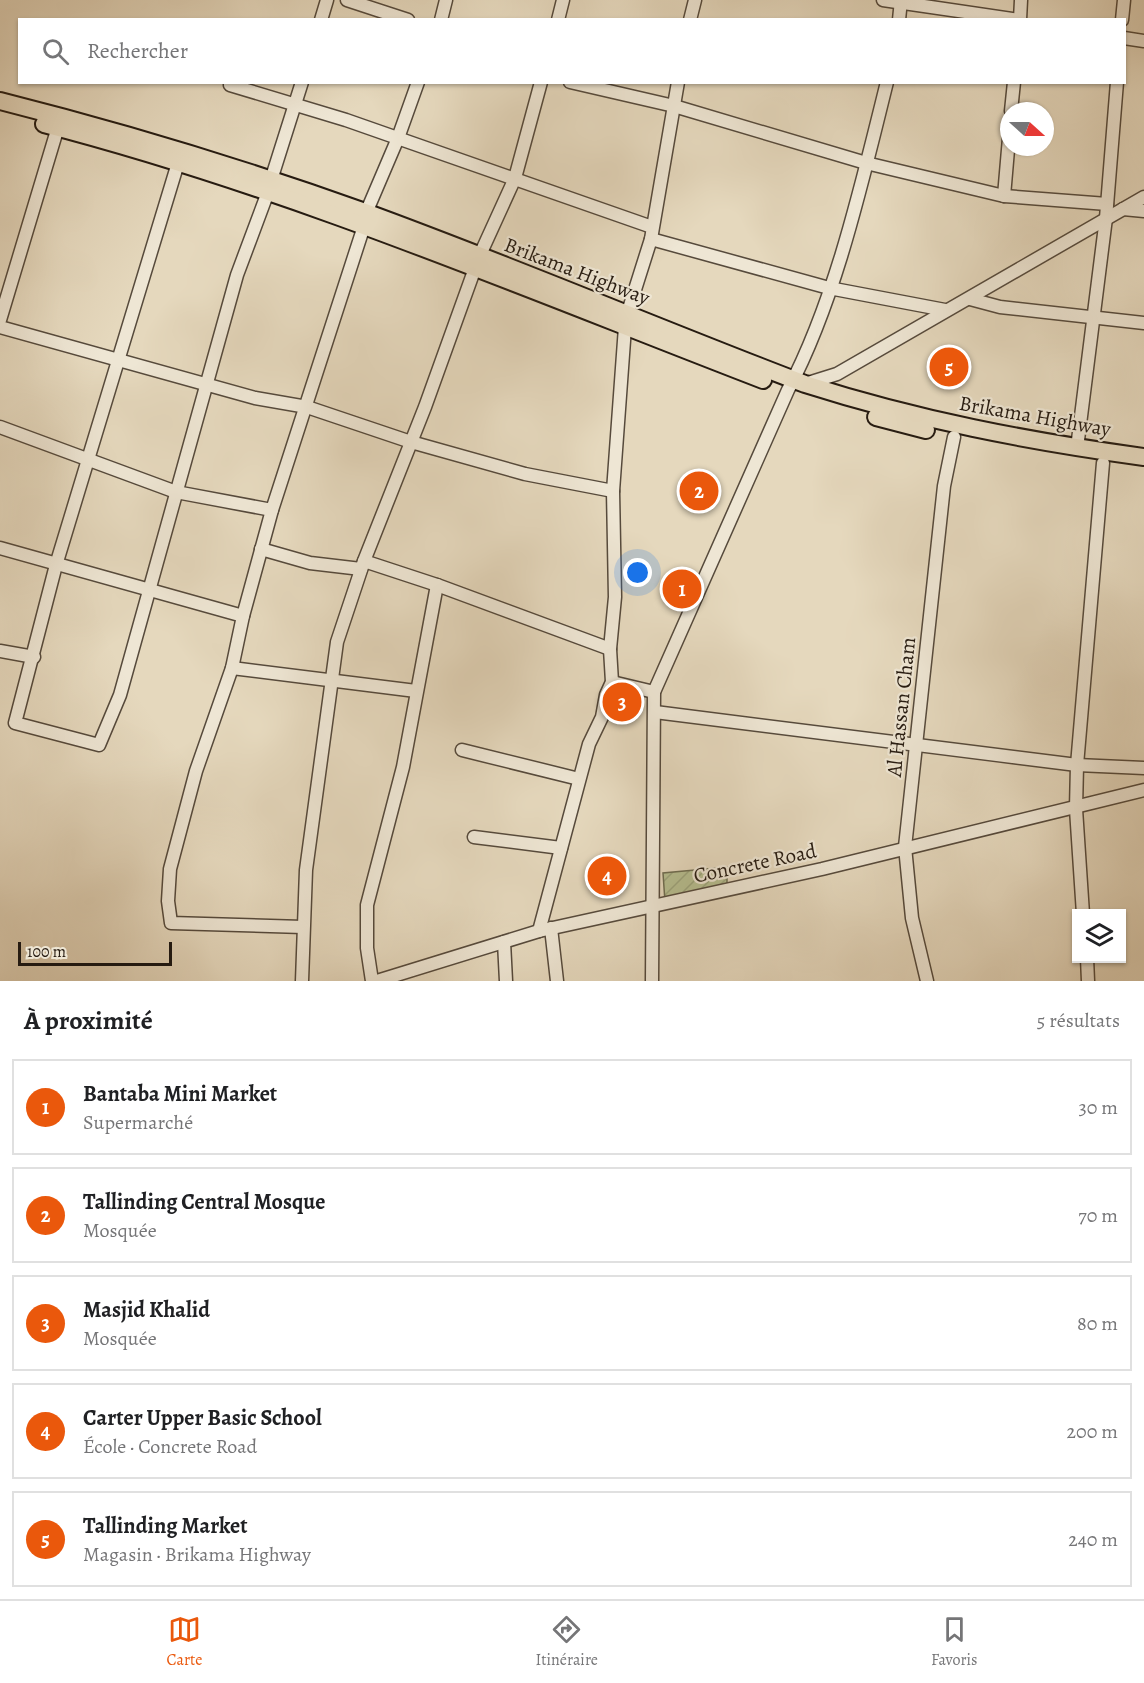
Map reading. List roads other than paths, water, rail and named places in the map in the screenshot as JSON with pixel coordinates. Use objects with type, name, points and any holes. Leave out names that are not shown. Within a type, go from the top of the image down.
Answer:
[{"type":"highway","name":"Brikama Highway","points":[[0,101],[93,125],[365,219],[626,321],[796,384],[874,417],[954,437],[1042,454],[1144,468]]},
{"type":"highway","name":"Brikama Highway","points":[[0,112],[178,163],[269,186]]},
{"type":"highway","name":"Brikama Highway","points":[[796,384],[928,420],[1009,437],[1144,457]]},
{"type":"street","points":[[322,18],[327,0]]},
{"type":"street","points":[[347,0],[402,18]]},
{"type":"street","points":[[442,18],[446,0]]},
{"type":"street","points":[[558,18],[563,0]]},
{"type":"street","points":[[690,18],[695,0]]},
{"type":"street","points":[[883,0],[1007,18]]},
{"type":"street","points":[[1020,18],[1021,0]]},
{"type":"street","points":[[1122,18],[1124,0]]},
{"type":"street","points":[[899,18],[901,1]]},
{"type":"street","points":[[1126,38],[1144,41]]},
{"type":"street","points":[[178,163],[56,565],[34,657],[15,723],[99,745],[120,695],[237,275],[269,186],[301,84]]},
{"type":"street","points":[[303,927],[171,923],[169,918],[170,869],[196,771],[232,668],[243,616],[272,510],[307,407],[365,219],[417,84]]},
{"type":"street","points":[[302,981],[306,870],[337,642],[362,565],[411,442],[477,263],[515,178],[540,84]]},
{"type":"street","points":[[579,84],[674,106],[866,164],[1004,196],[1107,204]]},
{"type":"street","points":[[557,981],[545,929],[561,848],[579,779],[589,744],[602,717],[606,695],[612,682],[610,649],[615,597],[613,491],[626,321],[651,233],[678,84]]},
{"type":"street","points":[[652,981],[654,692],[796,384],[830,288],[886,84]]},
{"type":"street","points":[[1012,102],[1014,84]]},
{"type":"street","points":[[1077,448],[1106,218],[1117,84]]},
{"type":"street","points":[[230,85],[515,178],[651,233],[830,288],[945,310]]},
{"type":"street","points":[[0,320],[58,127]]},
{"type":"street","points":[[1004,196],[1007,156]]},
{"type":"street","points":[[796,384],[837,374],[945,310],[970,299],[1144,196]]},
{"type":"street","points":[[1123,209],[1144,211]]},
{"type":"street","points":[[970,299],[1000,307],[1144,323]]},
{"type":"street","points":[[0,327],[207,386],[255,398],[307,407],[411,442],[525,474],[613,491]]},
{"type":"street","points":[[0,427],[176,492],[272,510]]},
{"type":"street","name":"Al Hassan Cham","points":[[927,981],[912,918],[905,847],[944,486],[954,437]]},
{"type":"street","points":[[1083,909],[1076,809],[1077,765],[1103,463]]},
{"type":"street","points":[[0,548],[148,592],[243,616]]},
{"type":"street","points":[[261,549],[310,563],[362,565],[437,585],[610,649]]},
{"type":"street","points":[[374,981],[367,948],[367,905],[402,767],[437,585]]},
{"type":"street","points":[[0,651],[34,657]]},
{"type":"street","points":[[232,668],[416,691]]},
{"type":"street","points":[[612,682],[654,692]]},
{"type":"street","points":[[655,712],[1077,765],[1144,768]]},
{"type":"street","points":[[462,750],[579,779]]},
{"type":"street","name":"Concrete Road","points":[[374,981],[545,929],[822,869],[905,847],[1076,809],[1144,790]]},
{"type":"street","points":[[474,837],[561,848]]},
{"type":"street","points":[[504,942],[506,981]]},
{"type":"street","points":[[1087,963],[1088,981]]},
{"type":"place","name":"Tallinding Market","points":[[949,367]]},
{"type":"place","name":"Tallinding Central Mosque","points":[[699,491]]},
{"type":"place","name":"Bantaba Mini Market","points":[[682,589]]},
{"type":"place","name":"Masjid Khalid","points":[[622,702]]},
{"type":"place","name":"Carter Upper Basic School","points":[[607,876]]}]
